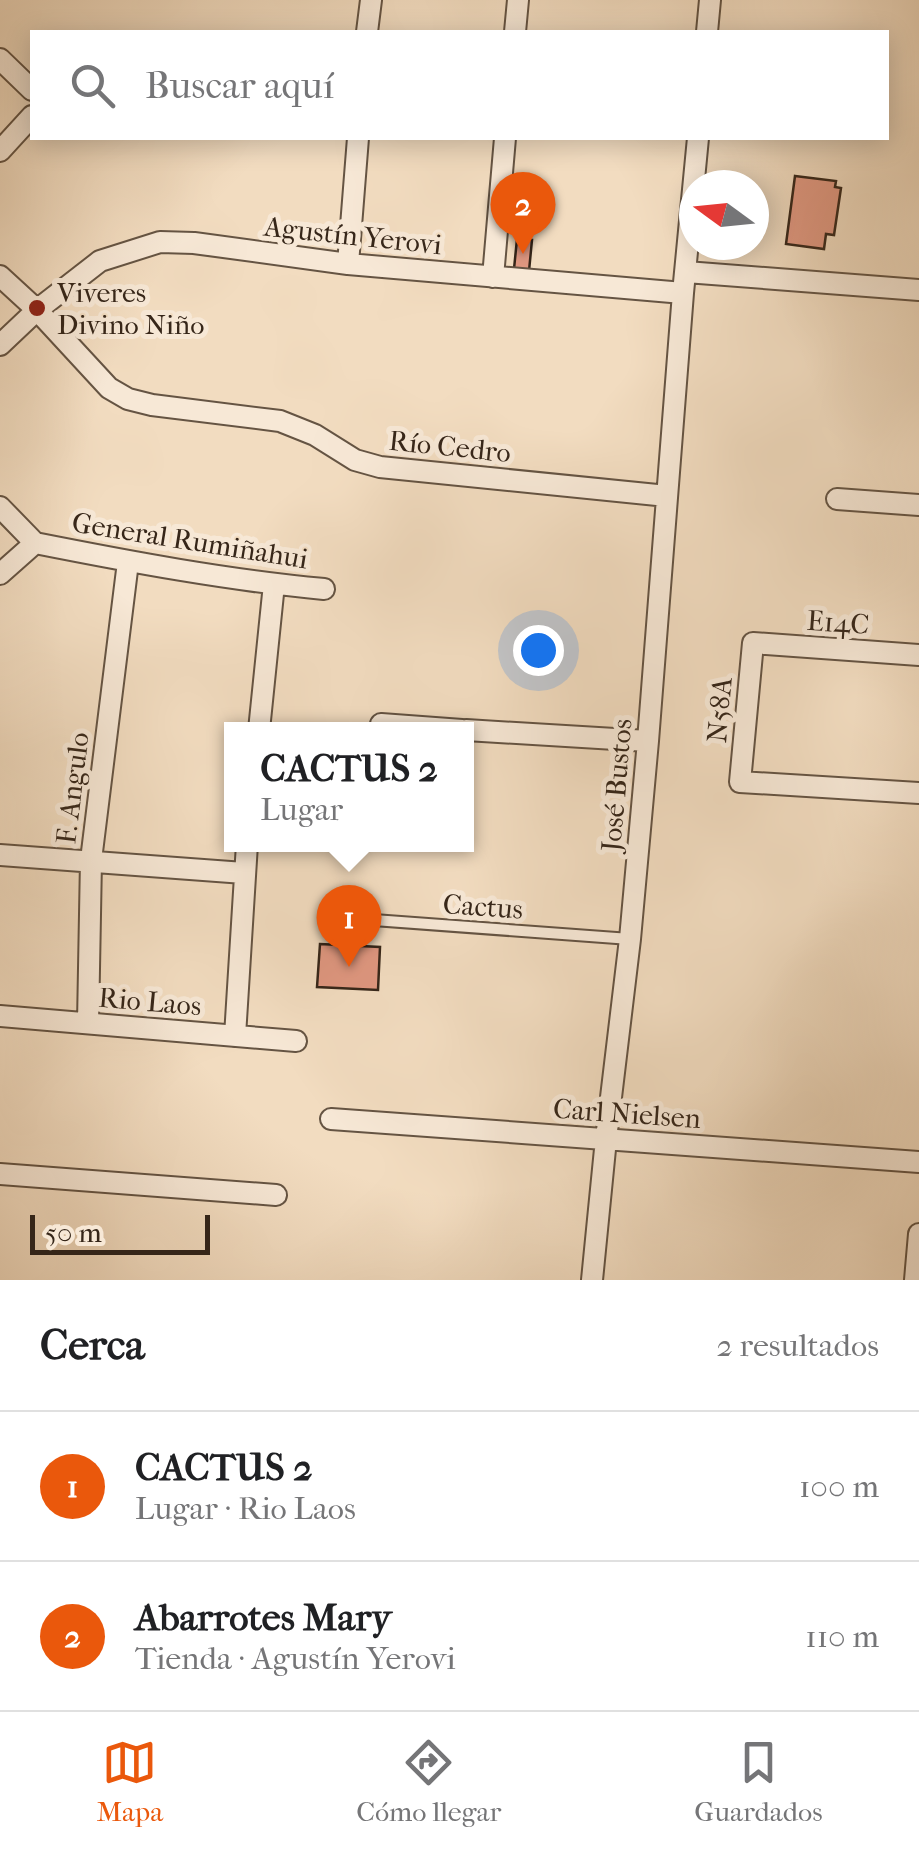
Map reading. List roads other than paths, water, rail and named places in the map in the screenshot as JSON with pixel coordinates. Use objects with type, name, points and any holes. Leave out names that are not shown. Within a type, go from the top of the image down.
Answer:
[{"type":"street","points":[[367,30],[371,0]]},
{"type":"street","points":[[515,30],[518,0]]},
{"type":"street","points":[[707,30],[710,0]]},
{"type":"street","points":[[0,59],[30,88]]},
{"type":"street","points":[[0,151],[30,118]]},
{"type":"street","points":[[348,264],[358,140]]},
{"type":"street","points":[[493,277],[505,140]]},
{"type":"street","name":"José Bustos","points":[[592,1280],[630,939],[698,140]]},
{"type":"street","name":"Agustín Yerovi","points":[[0,344],[100,261],[160,242],[493,277],[919,290]]},
{"type":"street","name":"Río Cedro","points":[[0,276],[109,388],[128,399],[280,422],[316,435],[355,460],[380,467],[667,496]]},
{"type":"street","points":[[837,499],[919,504]]},
{"type":"street","points":[[0,507],[34,542]]},
{"type":"street","name":"General Rumiñahui","points":[[0,574],[34,542],[128,562],[324,589]]},
{"type":"street","name":"F. Angulo","points":[[88,1023],[91,860],[128,562]]},
{"type":"street","points":[[260,722],[274,584]]},
{"type":"street","name":"E14C","points":[[753,643],[919,655]]},
{"type":"street","name":"N58A","points":[[753,643],[740,782],[919,793]]},
{"type":"street","points":[[474,731],[648,741]]},
{"type":"street","points":[[235,1036],[246,852]]},
{"type":"street","points":[[0,856],[244,873]]},
{"type":"street","name":"Rio Laos","points":[[0,1016],[296,1041]]},
{"type":"street","name":"Carl Nielsen","points":[[331,1119],[919,1162]]},
{"type":"street","points":[[0,1174],[276,1195]]},
{"type":"street","points":[[915,1280],[919,1234]]},
{"type":"lane","name":"Cactus","points":[[333,917],[630,939]]},
{"type":"place","name":"Abarrotes Mary","points":[[523,254]]},
{"type":"place","name":"Viveres Divino Niño","points":[[37,308]]},
{"type":"place","name":"CACTUS 2","points":[[349,967]]}]
